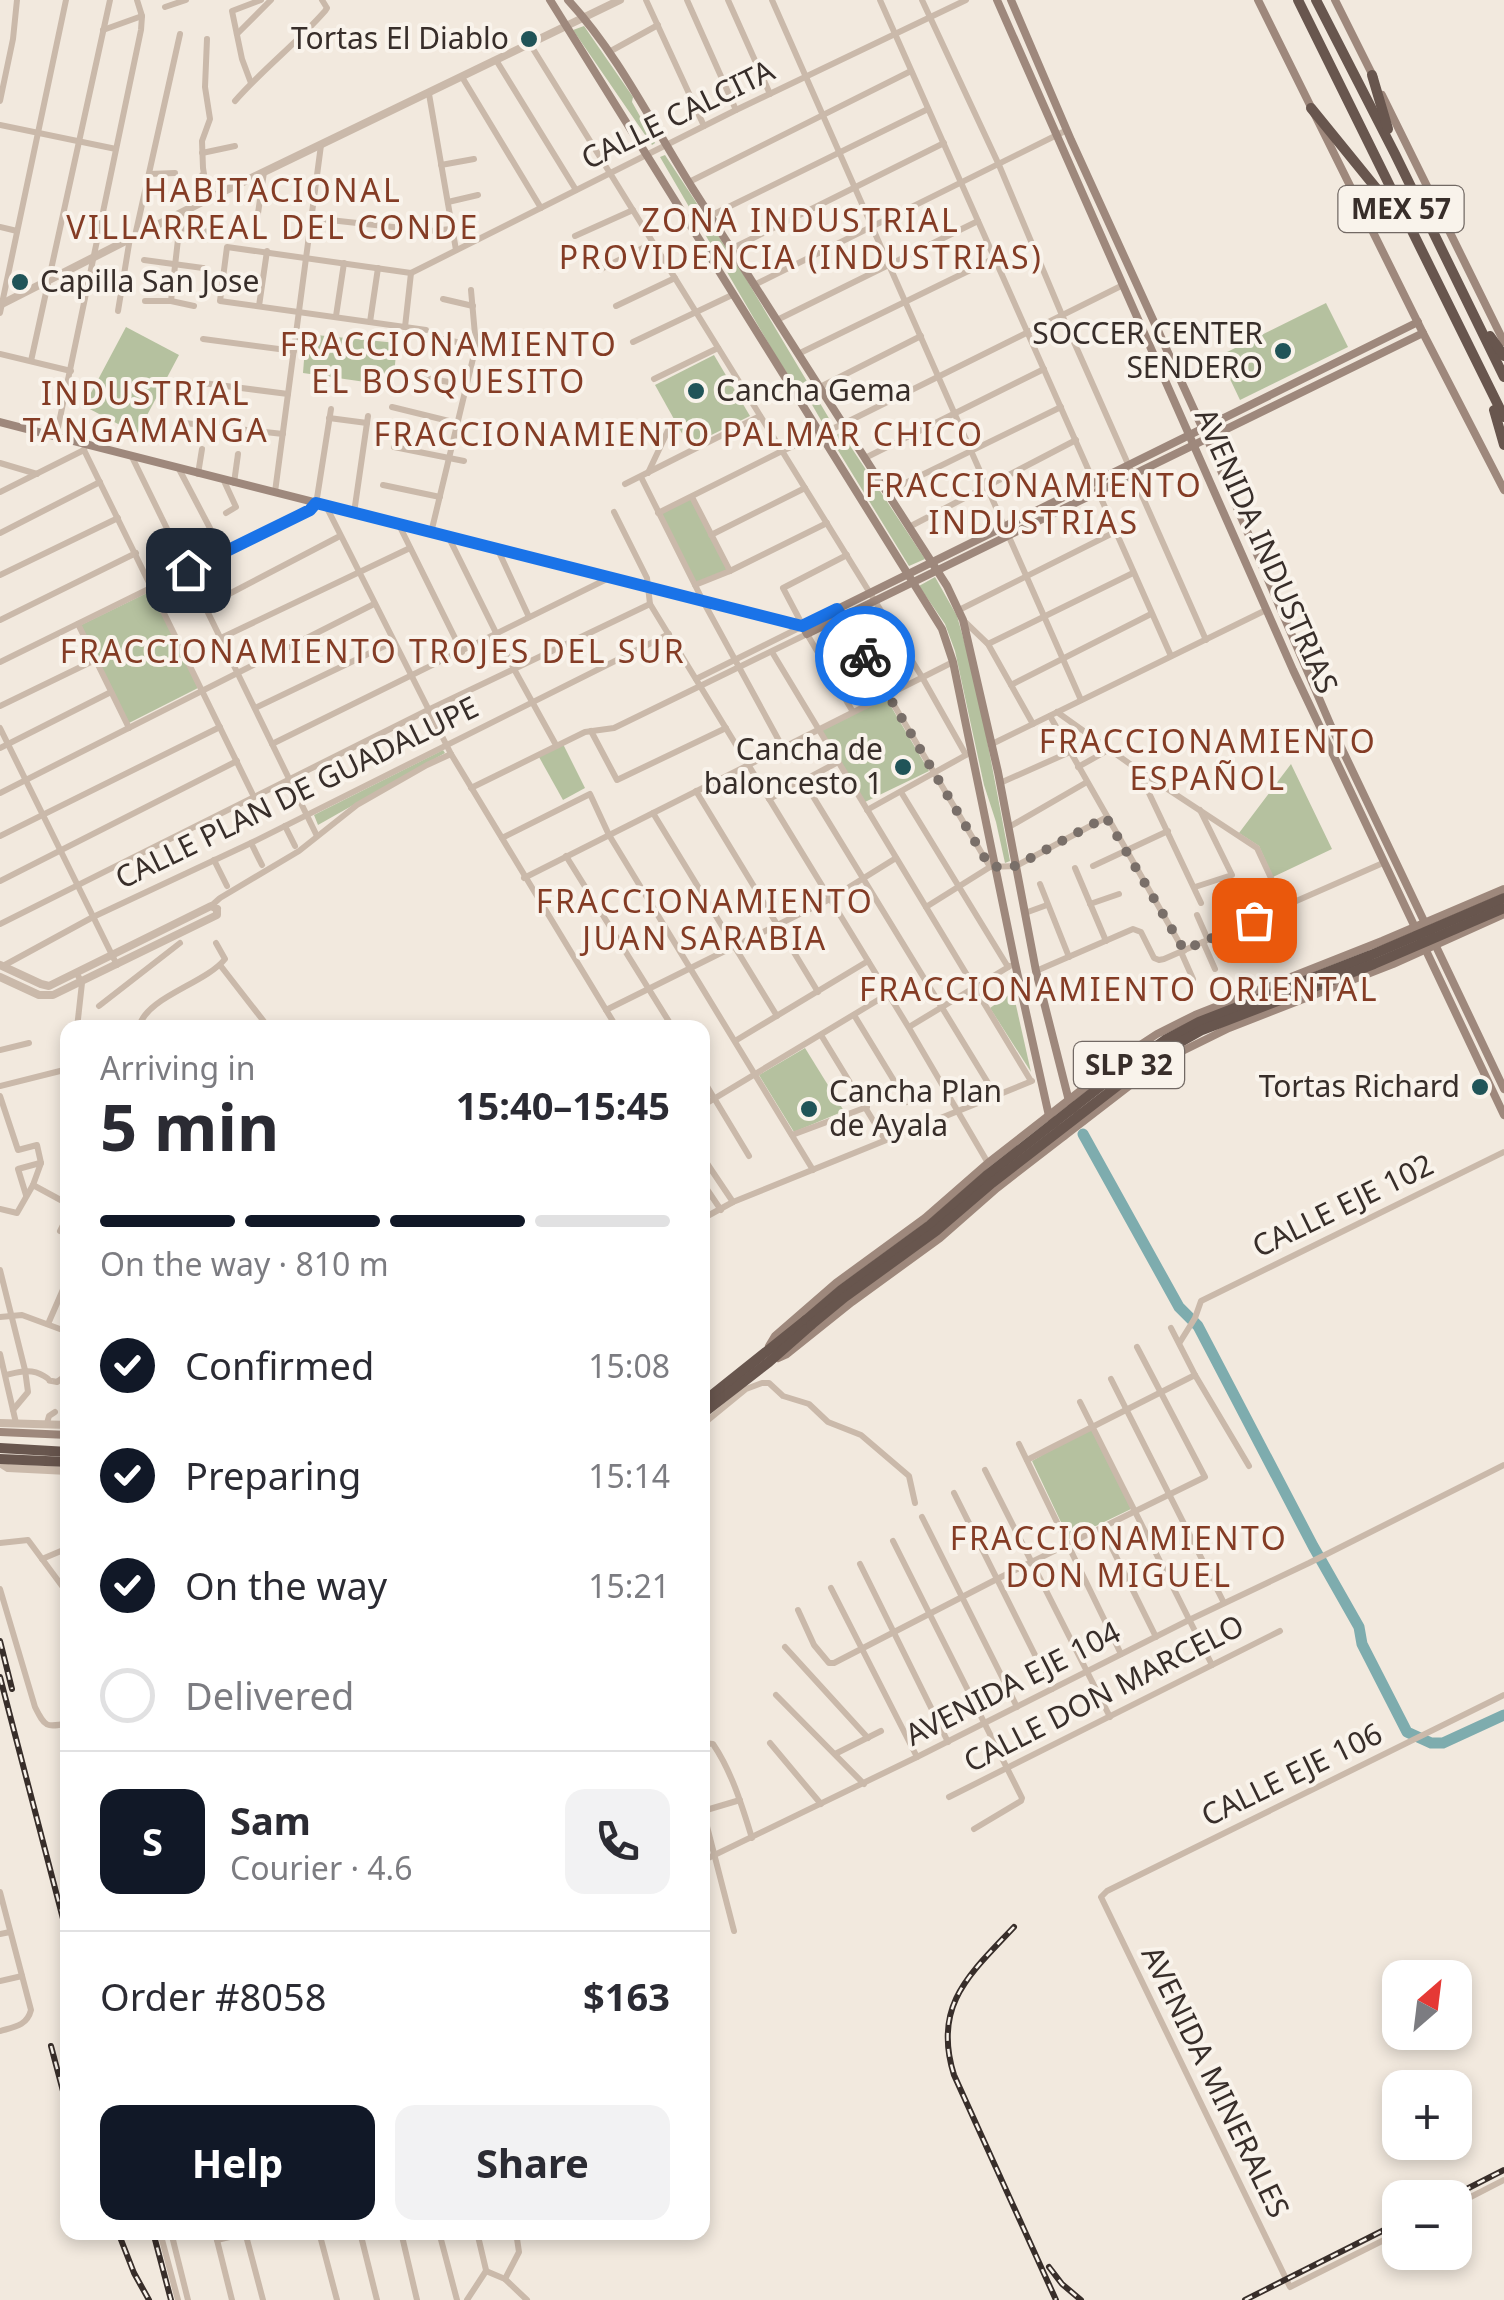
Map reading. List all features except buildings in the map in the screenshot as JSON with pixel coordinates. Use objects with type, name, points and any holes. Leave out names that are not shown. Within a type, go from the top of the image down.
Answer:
[{"type":"highway","name":"MEX 57","points":[[1298,0],[1504,418]]},
{"type":"highway","name":"MEX 57","points":[[1316,0],[1504,378]]},
{"type":"highway","points":[[1372,76],[1395,154]]},
{"type":"highway","points":[[1311,108],[1415,236]]},
{"type":"highway","points":[[1470,306],[1504,356]]},
{"type":"highway","points":[[1488,385],[1504,444]]},
{"type":"highway","name":"SLP 32","points":[[710,1409],[743,1386],[841,1290],[1165,1040],[1199,1022],[1504,898]]},
{"type":"highway","name":"SLP 32","points":[[808,1323],[936,1231],[992,1182],[1156,1056],[1202,1030],[1504,911]]},
{"type":"highway","name":"SLP 32","points":[[710,1397],[767,1359]]},
{"type":"highway","points":[[0,1448],[60,1452]]},
{"type":"highway","points":[[0,1461],[60,1462]]},
{"type":"main road","points":[[550,0],[942,629],[952,662],[1012,965],[1050,1116],[1064,1136]]},
{"type":"main road","points":[[568,0],[609,52],[959,610],[992,744],[1036,971],[1069,1101],[1083,1121]]},
{"type":"main road","name":"AVENIDA INDUSTRIAS","points":[[996,0],[1293,670],[1504,1115]]},
{"type":"main road","name":"AVENIDA INDUSTRIAS","points":[[1011,0],[1331,726],[1504,1090]]},
{"type":"main road","points":[[1258,0],[1504,490]]},
{"type":"main road","points":[[1335,0],[1504,342]]},
{"type":"main road","points":[[935,567],[1003,526],[1131,471],[1192,439],[1202,429],[1418,322]]},
{"type":"main road","points":[[1192,439],[1207,438],[1423,333]]},
{"type":"main road","points":[[1360,351],[1365,362]]},
{"type":"main road","points":[[1244,408],[1249,418]]},
{"type":"main road","points":[[0,422],[84,447],[646,585],[805,630],[935,567],[1008,537],[1097,487]]},
{"type":"main road","points":[[1234,537],[1251,540]]},
{"type":"main road","points":[[1266,610],[1280,612],[1285,620]]},
{"type":"main road","points":[[1278,636],[1296,644]]},
{"type":"main road","points":[[1293,670],[1306,667]]},
{"type":"main road","points":[[1321,731],[1331,726]]},
{"type":"main road","name":"SLP 32","points":[[767,1359],[775,1336],[836,1283],[925,1218],[988,1163],[1146,1041],[1182,1020],[1504,889]]},
{"type":"main road","points":[[1414,903],[1426,915],[1446,913]]},
{"type":"main road","name":"SLP 32","points":[[767,1359],[787,1354],[1160,1062],[1206,1038],[1424,950],[1504,911]]},
{"type":"main road","points":[[1398,934],[1406,912]]},
{"type":"main road","points":[[1446,913],[1440,922],[1441,930],[1457,935]]},
{"type":"main road","points":[[1446,969],[1446,948],[1457,935]]},
{"type":"main road","points":[[1382,941],[1392,940],[1400,945],[1400,955],[1392,964]]},
{"type":"main road","points":[[1408,957],[1420,957],[1433,967]]},
{"type":"main road","points":[[1089,1085],[1085,1094],[1088,1102],[1095,1106],[1104,1104]]},
{"type":"main road","points":[[1026,1134],[1034,1131],[1044,1136],[1046,1146],[1042,1153]]},
{"type":"main road","points":[[0,1432],[60,1435]]},
{"type":"street","points":[[0,101],[14,38],[16,0]]},
{"type":"street","points":[[1,307],[66,0]]},
{"type":"street","points":[[32,362],[110,0]]},
{"type":"street","points":[[56,437],[142,16],[136,0]]},
{"type":"street","points":[[165,6],[186,0]]},
{"type":"street","points":[[251,83],[232,11],[261,0]]},
{"type":"street","points":[[236,34],[271,0]]},
{"type":"street","points":[[235,100],[326,11],[322,0]]},
{"type":"street","points":[[1,307],[92,256],[620,0]]},
{"type":"street","points":[[646,0],[704,126]]},
{"type":"street","points":[[687,0],[736,110]]},
{"type":"street","points":[[728,0],[770,94]]},
{"type":"street","points":[[772,0],[1081,700]]},
{"type":"street","points":[[880,0],[1171,656]]},
{"type":"street","points":[[922,0],[999,165],[1206,640]]},
{"type":"street","name":"CALLE CALCITA","points":[[411,272],[966,0]]},
{"type":"street","points":[[104,30],[142,16]]},
{"type":"street","points":[[609,52],[658,26]]},
{"type":"street","points":[[118,311],[180,34]]},
{"type":"street","points":[[0,38],[14,38]]},
{"type":"street","points":[[207,40],[205,87],[210,119],[203,135],[202,153],[206,186],[214,196]]},
{"type":"street","points":[[530,44],[969,754],[867,810]]},
{"type":"street","points":[[496,60],[576,190]]},
{"type":"street","points":[[689,182],[912,71]]},
{"type":"street","points":[[462,77],[541,208]]},
{"type":"street","points":[[429,94],[456,250]]},
{"type":"street","points":[[710,216],[928,108]]},
{"type":"street","points":[[0,124],[116,149]]},
{"type":"street","points":[[754,285],[1067,130]]},
{"type":"street","points":[[731,249],[944,143]]},
{"type":"street","points":[[275,492],[320,145]]},
{"type":"street","points":[[202,153],[235,146]]},
{"type":"street","points":[[441,165],[474,160]]},
{"type":"street","points":[[197,205],[203,168]]},
{"type":"street","points":[[256,226],[264,172]]},
{"type":"street","points":[[150,174],[176,173]]},
{"type":"street","points":[[448,202],[478,195]]},
{"type":"street","points":[[575,236],[633,210]]},
{"type":"street","points":[[171,302],[181,213]]},
{"type":"street","points":[[312,218],[429,231],[452,229]]},
{"type":"street","points":[[777,320],[978,221]]},
{"type":"street","points":[[0,228],[17,231]]},
{"type":"street","points":[[180,228],[209,232]]},
{"type":"street","points":[[600,270],[653,243]]},
{"type":"street","points":[[405,327],[411,272],[227,246],[220,301],[426,330]]},
{"type":"street","points":[[259,306],[267,251]]},
{"type":"street","points":[[798,354],[995,258]]},
{"type":"street","points":[[144,260],[202,268]]},
{"type":"street","points":[[336,316],[344,263]]},
{"type":"street","points":[[370,322],[378,268]]},
{"type":"street","points":[[616,306],[675,278]]},
{"type":"street","points":[[658,512],[1123,286]]},
{"type":"street","points":[[431,533],[476,346],[472,290]]},
{"type":"street","points":[[633,342],[732,295]]},
{"type":"street","points":[[443,300],[473,306]]},
{"type":"street","points":[[145,301],[194,306]]},
{"type":"street","points":[[820,387],[920,336]]},
{"type":"street","points":[[443,339],[488,349]]},
{"type":"street","points":[[203,340],[294,352]]},
{"type":"street","points":[[654,379],[718,348]]},
{"type":"street","points":[[0,354],[71,370]]},
{"type":"street","points":[[865,458],[1044,369]]},
{"type":"street","points":[[407,375],[466,385]]},
{"type":"street","points":[[195,382],[288,394]]},
{"type":"street","points":[[887,492],[1061,407]]},
{"type":"street","points":[[392,408],[458,423]]},
{"type":"street","points":[[354,513],[367,419],[330,413],[321,504],[451,754],[612,1020]]},
{"type":"street","points":[[625,484],[760,416]]},
{"type":"street","points":[[185,422],[283,434]]},
{"type":"street","points":[[671,424],[645,475],[658,512],[702,601],[783,748]]},
{"type":"street","points":[[909,527],[1076,440]]},
{"type":"street","points":[[394,446],[464,460]]},
{"type":"street","points":[[0,492],[84,447],[254,797]]},
{"type":"street","points":[[198,474],[202,449]]},
{"type":"street","points":[[226,513],[236,506],[229,482],[238,454]]},
{"type":"street","points":[[132,457],[316,836]]},
{"type":"street","points":[[2,465],[39,474]]},
{"type":"street","points":[[179,469],[223,553]]},
{"type":"street","points":[[0,533],[100,482]]},
{"type":"street","points":[[383,485],[440,497]]},
{"type":"street","points":[[712,535],[806,488]]},
{"type":"street","points":[[692,496],[730,571]]},
{"type":"street","points":[[0,662],[321,504]]},
{"type":"street","points":[[614,512],[646,578],[650,604],[988,1163]]},
{"type":"street","points":[[0,575],[118,518]]},
{"type":"street","points":[[695,585],[827,523]]},
{"type":"street","points":[[400,525],[462,652]]},
{"type":"street","points":[[959,610],[1116,532]]},
{"type":"street","points":[[206,606],[340,536]]},
{"type":"street","points":[[449,538],[556,745]]},
{"type":"street","points":[[222,638],[410,548]]},
{"type":"street","points":[[498,550],[529,618]]},
{"type":"street","points":[[0,620],[136,552]]},
{"type":"street","points":[[847,555],[783,588],[853,712]]},
{"type":"street","points":[[988,644],[1133,572]]},
{"type":"street","points":[[272,744],[612,577]]},
{"type":"street","points":[[0,793],[374,604]]},
{"type":"street","points":[[0,924],[650,604]]},
{"type":"street","points":[[992,744],[1266,610]]},
{"type":"street","points":[[839,613],[993,867]]},
{"type":"street","points":[[1011,686],[1151,614]]},
{"type":"street","points":[[963,620],[988,644],[1033,724]]},
{"type":"street","points":[[78,624],[129,728]]},
{"type":"street","points":[[698,682],[772,652],[805,630]]},
{"type":"street","points":[[471,788],[556,745],[591,731],[614,728],[734,659],[805,630]]},
{"type":"street","name":"CALLE PLAN DE GUADALUPE","points":[[1,966],[669,634]]},
{"type":"street","points":[[255,708],[393,642]]},
{"type":"street","points":[[772,652],[1031,1082]]},
{"type":"street","points":[[0,706],[95,660]]},
{"type":"street","points":[[524,878],[952,662]]},
{"type":"street","points":[[4,746],[111,692]]},
{"type":"street","points":[[1053,714],[1257,848],[1289,936]]},
{"type":"street","points":[[1053,714],[1078,767],[1182,951],[1193,979]]},
{"type":"street","points":[[0,728],[4,746],[26,780],[115,960]]},
{"type":"street","points":[[0,836],[220,728]]},
{"type":"street","points":[[591,731],[617,780],[726,728]]},
{"type":"street","points":[[1078,767],[1110,749]]},
{"type":"street","points":[[1000,783],[1070,752]]},
{"type":"street","points":[[0,976],[46,996],[82,983],[299,850],[357,805],[451,754]]},
{"type":"street","points":[[0,880],[237,762]]},
{"type":"street","points":[[769,799],[838,762]]},
{"type":"street","points":[[1137,769],[1202,903]]},
{"type":"street","points":[[804,780],[996,1096]]},
{"type":"street","points":[[1009,827],[1087,782]]},
{"type":"street","points":[[696,792],[818,992]]},
{"type":"street","points":[[901,792],[958,888],[1012,965],[909,1028]]},
{"type":"street","points":[[502,838],[590,794],[609,835],[813,1170]]},
{"type":"street","points":[[1195,887],[1232,874],[1200,809]]},
{"type":"street","points":[[653,813],[777,1016]]},
{"type":"street","points":[[926,907],[993,867],[1016,866],[1106,817]]},
{"type":"street","points":[[285,826],[295,846]]},
{"type":"street","points":[[1093,866],[1168,831]]},
{"type":"street","points":[[252,843],[262,865]]},
{"type":"street","points":[[566,856],[668,1020]]},
{"type":"street","points":[[606,1010],[830,899],[896,858]]},
{"type":"street","points":[[214,860],[227,886]]},
{"type":"street","points":[[1036,971],[1137,930],[1159,960],[1382,863]]},
{"type":"street","points":[[1074,868],[1106,942]]},
{"type":"street","points":[[1040,884],[1069,957]]},
{"type":"street","points":[[1090,904],[1119,894]]},
{"type":"street","points":[[1025,913],[1048,905]]},
{"type":"street","points":[[1,966],[49,986],[145,950],[217,916],[217,909],[211,906]]},
{"type":"street","points":[[1198,916],[1215,970]]},
{"type":"street","points":[[99,1006],[180,943]]},
{"type":"street","points":[[216,943],[222,962],[264,1020]]},
{"type":"street","points":[[145,950],[154,963]]},
{"type":"street","points":[[141,1020],[176,990],[191,985],[222,962]]},
{"type":"street","points":[[735,1041],[868,962]]},
{"type":"street","points":[[76,974],[82,983],[78,1020]]},
{"type":"street","points":[[710,1101],[888,994]]},
{"type":"street","points":[[854,1015],[908,1102]]},
{"type":"street","points":[[821,1034],[886,1140]]},
{"type":"street","points":[[0,1050],[29,1043]]},
{"type":"street","points":[[0,1086],[60,1071]]},
{"type":"street","points":[[710,1215],[733,1202],[1042,1077]]},
{"type":"street","points":[[710,1090],[749,1156]]},
{"type":"street","points":[[0,1096],[18,1150],[37,1145],[41,1162],[17,1213],[0,1209]]},
{"type":"street","points":[[792,1136],[866,1107]]},
{"type":"street","name":"CALLE EJE 102","points":[[1182,1339],[1201,1302],[1504,1152]]},
{"type":"street","points":[[26,1196],[18,1168],[41,1162]]},
{"type":"street","points":[[710,1168],[733,1202]]},
{"type":"street","points":[[33,1185],[60,1200]]},
{"type":"street","points":[[710,1194],[721,1210]]},
{"type":"street","points":[[0,1270],[28,1392],[13,1410]]},
{"type":"street","points":[[48,1324],[60,1296]]},
{"type":"street","points":[[0,1318],[22,1315],[60,1329]]},
{"type":"street","points":[[1171,1328],[1182,1339],[1195,1375],[1249,1466]]},
{"type":"street","points":[[798,1610],[814,1644],[829,1663],[1205,1477],[1137,1347]]},
{"type":"street","points":[[0,1354],[16,1423]]},
{"type":"street","points":[[6,1375],[25,1370],[51,1382],[60,1380]]},
{"type":"street","points":[[1027,1460],[1195,1375]]},
{"type":"street","points":[[1111,1379],[1224,1603]]},
{"type":"street","points":[[710,1417],[743,1386],[769,1384],[782,1396],[809,1404],[828,1422],[862,1436],[909,1476],[915,1503]]},
{"type":"street","points":[[1080,1402],[1212,1665]]},
{"type":"street","points":[[48,1423],[55,1412]]},
{"type":"street","points":[[0,1424],[60,1424]]},
{"type":"street","points":[[1019,1444],[1122,1654]]},
{"type":"street","points":[[0,1461],[8,1468],[60,1471]]},
{"type":"street","name":"AVENIDA EJE 104","points":[[710,1858],[1504,1464]]},
{"type":"street","points":[[986,1470],[1110,1718]]},
{"type":"street","points":[[954,1493],[1052,1689]]},
{"type":"street","points":[[922,1516],[1018,1707]]},
{"type":"street","points":[[1102,1528],[1156,1637]]},
{"type":"street","points":[[0,1544],[28,1540],[60,1583]]},
{"type":"street","points":[[892,1541],[1022,1798],[974,1829]]},
{"type":"street","points":[[42,1558],[60,1551]]},
{"type":"street","points":[[860,1564],[948,1742]]},
{"type":"street","points":[[831,1588],[917,1757]]},
{"type":"street","points":[[0,1589],[42,1722],[60,1724]]},
{"type":"street","name":"CALLE DON MARCELO","points":[[949,1797],[1280,1631]]},
{"type":"street","points":[[785,1646],[868,1738]]},
{"type":"street","points":[[776,1695],[864,1784]]},
{"type":"street","name":"CALLE EJE 106","points":[[1100,1897],[1504,1695]]},
{"type":"street","points":[[836,1754],[881,1731]]},
{"type":"street","points":[[770,1742],[821,1804]]},
{"type":"street","points":[[710,1743],[720,1755],[740,1800],[752,1838]]},
{"type":"street","points":[[710,1809],[740,1800]]},
{"type":"street","points":[[710,1835],[734,1930]]},
{"type":"street","points":[[0,1892],[31,2010],[23,2024],[0,2031]]},
{"type":"street","name":"AVENIDA MINERALES","points":[[1100,1897],[1290,2287],[1382,2241]]},
{"type":"street","points":[[0,1934],[10,1932]]},
{"type":"street","points":[[0,1982],[22,1976]]},
{"type":"street","points":[[1472,2196],[1504,2180]]},
{"type":"street","points":[[162,2240],[178,2300]]},
{"type":"street","points":[[173,2240],[188,2300]]},
{"type":"street","points":[[217,2240],[232,2300]]},
{"type":"street","points":[[249,2240],[263,2300]]},
{"type":"street","points":[[321,2240],[337,2300]]},
{"type":"street","points":[[362,2240],[377,2300]]},
{"type":"street","points":[[403,2240],[416,2300]]},
{"type":"street","points":[[441,2240],[457,2300]]},
{"type":"street","points":[[467,2300],[486,2270],[479,2240]]},
{"type":"street","points":[[504,2279],[518,2252],[517,2240]]},
{"type":"street","points":[[486,2270],[504,2279],[527,2300]]},
{"type":"green space","points":[[584,26],[633,97],[632,102],[655,143],[652,145],[573,30]]},
{"type":"green space","points":[[665,155],[742,272],[830,420],[822,422],[800,384],[795,385],[777,358],[660,157]]},
{"type":"green space","name":"SOCCER CENTER SENDERO","points":[[1326,303],[1348,347],[1240,400],[1219,356]]},
{"type":"green space","points":[[126,327],[179,355],[137,434],[84,406]]},
{"type":"green space","points":[[306,334],[397,343],[393,386],[303,373]]},
{"type":"green space","points":[[714,355],[750,416],[689,446],[655,385]]},
{"type":"green space","points":[[841,432],[925,559],[909,566],[831,439]]},
{"type":"green space","points":[[691,498],[729,570],[696,584],[661,514]]},
{"type":"green space","points":[[935,577],[957,616],[968,655],[1010,861],[1005,863],[955,651],[945,624],[919,586]]},
{"type":"green space","points":[[151,591],[198,688],[129,723],[81,625]]},
{"type":"green space","points":[[886,698],[929,771],[865,802],[820,731]]},
{"type":"green space","points":[[563,744],[585,788],[563,800],[539,757]]},
{"type":"green space","points":[[443,750],[445,753],[318,825],[314,815]]},
{"type":"green space","points":[[1291,764],[1332,849],[1273,877],[1259,846],[1239,833]]},
{"type":"green space","points":[[1013,992],[1031,1072],[990,1008]]},
{"type":"green space","points":[[805,1048],[844,1111],[794,1132],[759,1075]]},
{"type":"green space","points":[[1093,1426],[1131,1509],[1069,1539],[1032,1461]]},
{"type":"waterway","points":[[1083,1134],[1179,1307],[1198,1326],[1359,1627],[1362,1644],[1407,1732],[1431,1743],[1443,1743],[1504,1715]]},
{"type":"railway","points":[[0,1641],[12,1689]]},
{"type":"railway","points":[[0,1677],[60,1907]]},
{"type":"railway","points":[[1014,1927],[959,1992],[948,2029],[948,2050],[954,2075],[1056,2300]]},
{"type":"railway","points":[[51,2046],[60,2080]]},
{"type":"railway","points":[[1472,2186],[1504,2170]]},
{"type":"railway","points":[[1245,2300],[1382,2231]]},
{"type":"railway","points":[[121,2240],[149,2300]]},
{"type":"railway","points":[[155,2240],[171,2300]]},
{"type":"railway","points":[[1049,2267],[1081,2300]]},
{"type":"way so far","points":[[865,656],[990,867],[1016,866],[1106,817],[1184,950],[1254,920]]},
{"type":"place","name":"Tortas El Diablo","points":[[529,39]]},
{"type":"place","name":"Capilla San Jose","points":[[20,282]]},
{"type":"place","name":"SOCCER CENTER SENDERO","points":[[1283,351]]},
{"type":"place","name":"Cancha Gema","points":[[696,391]]},
{"type":"place","name":"Cancha de baloncesto 1","points":[[903,767]]},
{"type":"place","name":"Tortas Richard","points":[[1480,1087]]},
{"type":"place","name":"Cancha Plan de Ayala","points":[[809,1109]]},
{"type":"district","name":"HABITACIONAL VILLARREAL DEL CONDE","points":[[273,210]]},
{"type":"district","name":"ZONA INDUSTRIAL PROVIDENCIA (INDUSTRIAS)","points":[[801,240]]},
{"type":"district","name":"FRACCIONAMIENTO EL BOSQUESITO","points":[[449,364]]},
{"type":"district","name":"INDUSTRIAL TANGAMANGA","points":[[146,412]]},
{"type":"district","name":"FRACCIONAMIENTO PALMAR CHICO","points":[[679,435]]},
{"type":"district","name":"FRACCIONAMIENTO INDUSTRIAS","points":[[1034,504]]},
{"type":"district","name":"FRACCIONAMIENTO TROJES DEL SUR","points":[[373,652]]},
{"type":"district","name":"FRACCIONAMIENTO ESPAÑOL","points":[[1208,760]]},
{"type":"district","name":"FRACCIONAMIENTO JUAN SARABIA","points":[[705,920]]},
{"type":"district","name":"FRACCIONAMIENTO ORIENTAL","points":[[1119,990]]},
{"type":"district","name":"FRACCIONAMIENTO DON MIGUEL","points":[[1119,1558]]},
{"type":"route","points":[[188,570],[310,510],[316,503],[802,626],[837,609],[865,656]]}]
